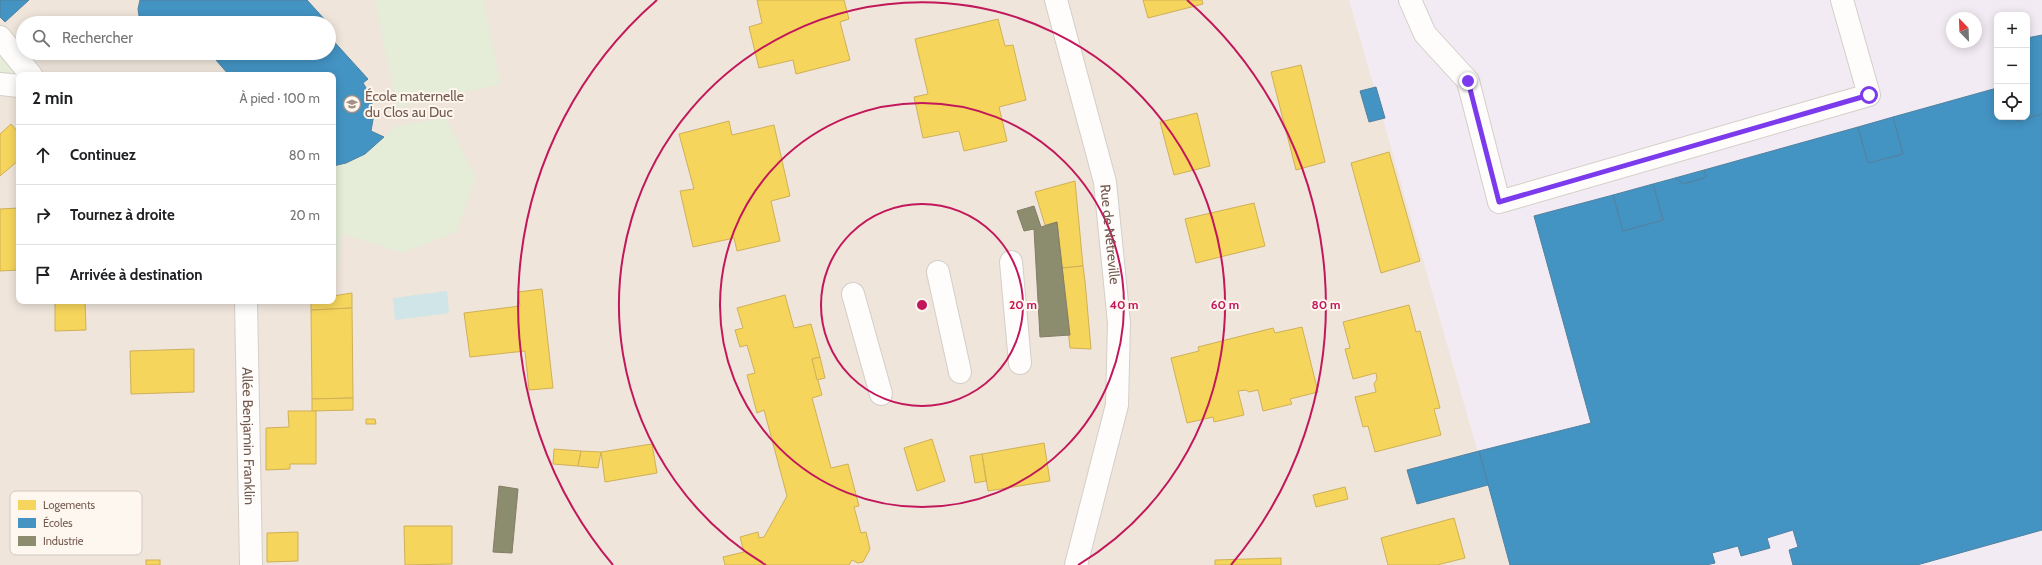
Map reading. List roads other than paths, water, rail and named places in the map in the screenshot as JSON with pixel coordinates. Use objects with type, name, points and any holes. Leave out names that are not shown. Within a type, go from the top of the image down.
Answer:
[{"type":"street","name":"Rue de Nétreville","points":[[1056,0],[1105,182],[1119,323],[1117,405],[1092,508],[1076,565]]},
{"type":"street","points":[[1410,0],[1425,34],[1468,81],[1499,202],[1869,95],[1842,0]]},
{"type":"street","points":[[0,37],[16,57]]},
{"type":"street","points":[[19,60],[29,72]]},
{"type":"street","points":[[0,84],[16,86]]},
{"type":"street","points":[[1011,262],[1020,363]]},
{"type":"street","points":[[938,272],[960,372]]},
{"type":"street","points":[[853,294],[881,394]]},
{"type":"street","name":"Allée Benjamin Franklin","points":[[246,304],[251,565]]},
{"type":"place","name":"École maternelle du Clos au Duc","points":[[352,104]]}]
